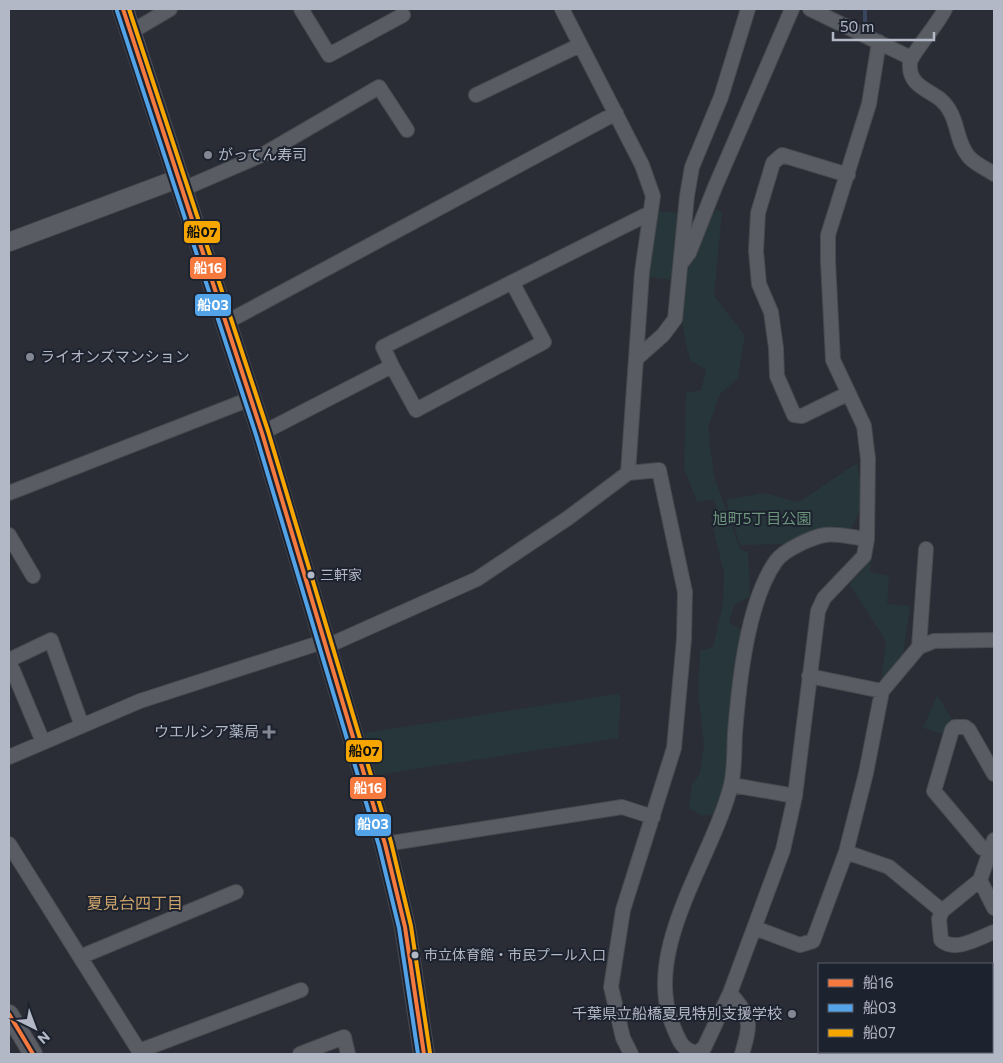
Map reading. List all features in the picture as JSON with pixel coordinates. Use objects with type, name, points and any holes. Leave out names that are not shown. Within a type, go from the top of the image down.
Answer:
[{"type":"main road","points":[[123,9],[262,433],[385,844],[406,927],[424,1054]]},
{"type":"street","points":[[130,32],[170,9]]},
{"type":"street","points":[[301,9],[329,55],[402,15]]},
{"type":"street","points":[[562,9],[642,165],[653,196],[642,272],[628,473]]},
{"type":"street","points":[[636,359],[663,335],[675,319],[692,167],[721,97],[748,9]]},
{"type":"street","points":[[680,264],[689,253],[715,187],[792,9]]},
{"type":"street","points":[[810,9],[911,58]]},
{"type":"street","points":[[946,9],[932,32],[911,58],[911,74],[917,84],[939,98],[948,108],[955,119],[961,142],[969,157],[994,174]]},
{"type":"street","points":[[867,539],[825,535],[787,550],[776,560],[765,582],[755,610],[740,671],[732,784],[676,929],[664,990],[668,1014],[681,1046],[696,1053],[704,1048],[730,993],[783,850],[795,796],[818,611],[824,598],[864,556],[867,539],[868,467],[864,426],[832,360],[828,235],[848,175],[868,104],[879,42]]},
{"type":"street","points":[[476,94],[580,45]]},
{"type":"street","points":[[9,242],[264,154],[379,87],[407,130]]},
{"type":"street","points":[[225,323],[616,113]]},
{"type":"street","points":[[847,394],[802,416],[794,415],[777,376],[776,348],[771,312],[759,284],[756,251],[758,213],[773,163],[782,155],[848,175]]},
{"type":"street","points":[[512,282],[544,342],[416,410],[383,347],[512,282],[650,213]]},
{"type":"street","points":[[262,433],[392,366]]},
{"type":"street","points":[[9,493],[250,399]]},
{"type":"street","points":[[9,757],[168,691],[316,644],[334,643],[477,579],[568,518],[628,473],[659,470],[685,592],[684,639],[674,748],[623,910],[611,987],[623,1038],[631,1054]]},
{"type":"street","points":[[9,534],[33,576]]},
{"type":"street","points":[[919,647],[926,549]]},
{"type":"street","points":[[43,742],[9,661],[51,640],[82,726]]},
{"type":"street","points":[[754,928],[800,945],[812,941],[846,852],[866,773],[882,690],[919,647],[934,641],[994,640]]},
{"type":"street","points":[[809,676],[882,690]]},
{"type":"street","points":[[993,846],[982,848],[934,791],[952,730],[956,727],[965,726],[969,730],[994,774]]},
{"type":"street","points":[[732,784],[795,796]]},
{"type":"street","points":[[385,844],[622,807],[653,817]]},
{"type":"street","points":[[9,844],[140,1053],[301,990]]},
{"type":"street","points":[[993,846],[980,880],[942,911],[938,919],[941,940],[947,945],[956,946],[994,932]]},
{"type":"street","points":[[846,852],[889,867],[942,911]]},
{"type":"street","points":[[980,880],[994,908]]},
{"type":"street","points":[[80,957],[236,892]]},
{"type":"street","points":[[730,993],[746,1013],[750,1026],[742,1054]]},
{"type":"street","points":[[9,1014],[34,1054]]},
{"type":"street","points":[[300,1054],[344,1037],[348,1054]]},
{"type":"green space","points":[[716,209],[722,212],[714,296],[745,336],[738,378],[720,394],[708,428],[714,476],[740,549],[748,552],[750,596],[734,605],[729,623],[745,631],[729,778],[715,814],[702,816],[689,808],[692,784],[700,774],[704,745],[698,691],[700,651],[713,647],[723,603],[724,573],[712,524],[719,516],[714,499],[697,502],[684,468],[686,393],[701,390],[706,370],[690,360],[682,324],[680,300],[682,276],[686,264]]},
{"type":"green space","points":[[655,211],[679,213],[673,280],[648,277]]},
{"type":"green space","name":"旭町5丁目公園","points":[[857,463],[861,498],[858,514],[850,529],[822,527],[786,544],[740,545],[726,500],[763,493],[799,502]]},
{"type":"green space","points":[[873,547],[870,572],[889,576],[887,604],[910,606],[903,655],[881,682],[886,641],[849,584],[862,571]]},
{"type":"green space","points":[[617,694],[621,697],[618,738],[376,775],[364,733]]},
{"type":"green space","points":[[937,695],[952,719],[947,735],[923,728]]},
{"type":"waterway","points":[[865,9],[865,27]]},
{"type":"transit line","name":"船16","points":[[123,9],[262,433],[385,844],[405,927],[424,1054]]},
{"type":"transit line","name":"船07","points":[[129,9],[268,431],[391,842],[411,926],[430,1053]]},
{"type":"transit line","name":"船03","points":[[117,11],[256,435],[379,846],[399,928],[418,1054]]},
{"type":"transit line","name":"船16","points":[[9,1014],[33,1054]]},
{"type":"place","name":"がってん寿司","points":[[208,155]]},
{"type":"place","name":"ライオンズマンション","points":[[30,357]]},
{"type":"place","name":"三軒家","points":[[311,575]]},
{"type":"place","name":"ウエルシア薬局","points":[[269,732]]},
{"type":"place","name":"市立体育館・市民プール入口","points":[[415,955]]},
{"type":"place","name":"千葉県立船橋夏見特別支援学校","points":[[792,1014]]},
{"type":"district","name":"夏見台四丁目","points":[[135,903]]}]
